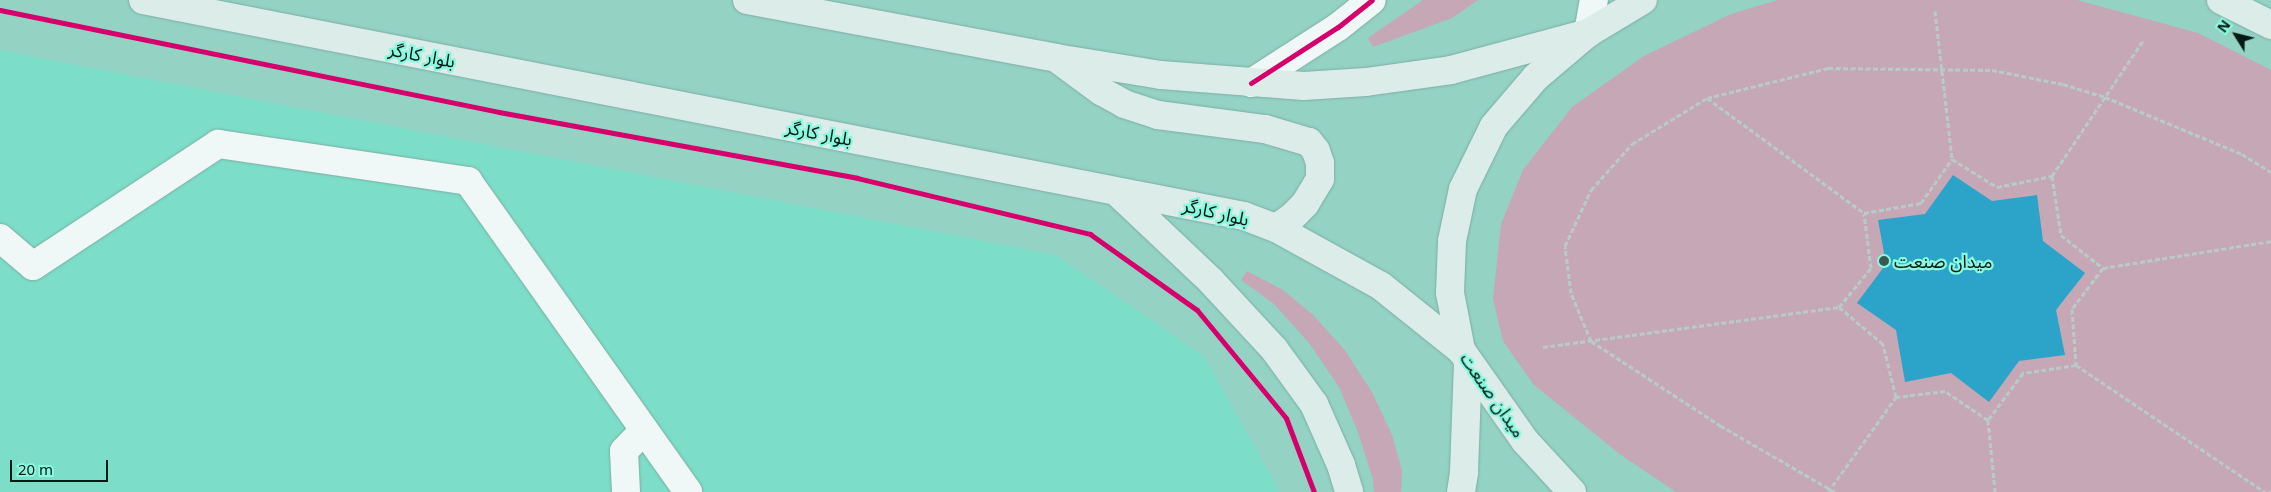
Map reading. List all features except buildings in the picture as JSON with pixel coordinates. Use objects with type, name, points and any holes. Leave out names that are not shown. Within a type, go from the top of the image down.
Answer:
[{"type":"main road","name":"بلوار کارگر","points":[[143,0],[1244,216],[1276,228],[1381,286],[1464,355]]},
{"type":"main road","points":[[747,0],[1056,58],[1161,75],[1304,86],[1366,82],[1450,70],[1588,33]]},
{"type":"main road","name":"میدان صنعت","points":[[1572,492],[1525,441],[1464,355],[1450,293],[1452,241],[1463,188],[1494,126],[1536,77],[1588,33],[1643,0]]},
{"type":"main road","points":[[2221,0],[2271,25]]},
{"type":"main road","points":[[1056,58],[1124,104],[1158,115],[1265,129],[1309,142],[1318,157],[1320,179],[1305,204],[1292,217],[1276,228]]},
{"type":"main road","points":[[1117,192],[1211,281],[1274,349],[1314,404],[1341,465],[1349,492]]},
{"type":"main road","points":[[1461,492],[1464,472],[1464,355]]},
{"type":"street","points":[[1251,83],[1338,27],[1372,0]]},
{"type":"street","points":[[1588,33],[1594,0]]},
{"type":"street","points":[[0,238],[33,266],[218,144],[468,181],[688,492]]},
{"type":"street","points":[[626,492],[624,451],[644,430]]},
{"type":"path","points":[[1707,98],[1864,213],[1921,203],[1952,159],[1935,11]]},
{"type":"path","points":[[2103,268],[2061,235],[2052,176],[2144,39]]},
{"type":"path","points":[[1835,492],[1829,491],[1721,426],[1591,341],[1571,293],[1565,246],[1591,190],[1632,144],[1707,98],[1828,68],[1992,70],[2063,84],[2105,97],[2242,154],[2271,172]]},
{"type":"path","points":[[1952,159],[1997,187],[2052,176]]},
{"type":"path","points":[[1543,347],[1839,307],[1871,268],[1864,213]]},
{"type":"path","points":[[2076,365],[2072,309],[2103,268],[2271,241]]},
{"type":"path","points":[[1839,307],[1883,344],[1896,396]]},
{"type":"path","points":[[1995,492],[1988,420],[2023,373],[2076,365],[2266,492]]},
{"type":"path","points":[[1829,491],[1896,396],[1946,390],[1988,420]]},
{"type":"shaded area","points":[[1423,0],[1478,0],[1452,18],[1373,47],[1368,38]]},
{"type":"shaded area","name":"میدان صنعت","points":[[1778,0],[2077,0],[2198,33],[2271,70],[2271,492],[1676,492],[1621,455],[1534,385],[1503,341],[1493,299],[1501,224],[1523,170],[1572,107],[1644,56],[1731,14]]},
{"type":"shaded area","points":[[0,50],[1056,255],[1204,356],[1280,492],[0,492]]},
{"type":"shaded area","points":[[1247,271],[1283,290],[1313,315],[1344,349],[1372,392],[1392,435],[1402,471],[1401,492],[1374,492],[1373,480],[1358,432],[1339,387],[1309,343],[1274,304],[1241,280]]},
{"type":"water","points":[[1953,175],[1992,201],[2037,195],[2043,241],[2085,273],[2056,310],[2065,355],[2019,361],[1989,402],[1951,373],[1905,382],[1896,330],[1857,303],[1886,264],[1878,220],[1925,214]]},
{"type":"cycle path","points":[[1251,83],[1338,27],[1372,0]]},
{"type":"cycle path","points":[[0,10],[499,112],[857,178],[1090,234],[1197,310],[1286,418],[1314,492]]},
{"type":"place","name":"میدان صنعت","points":[[1884,261]]}]
